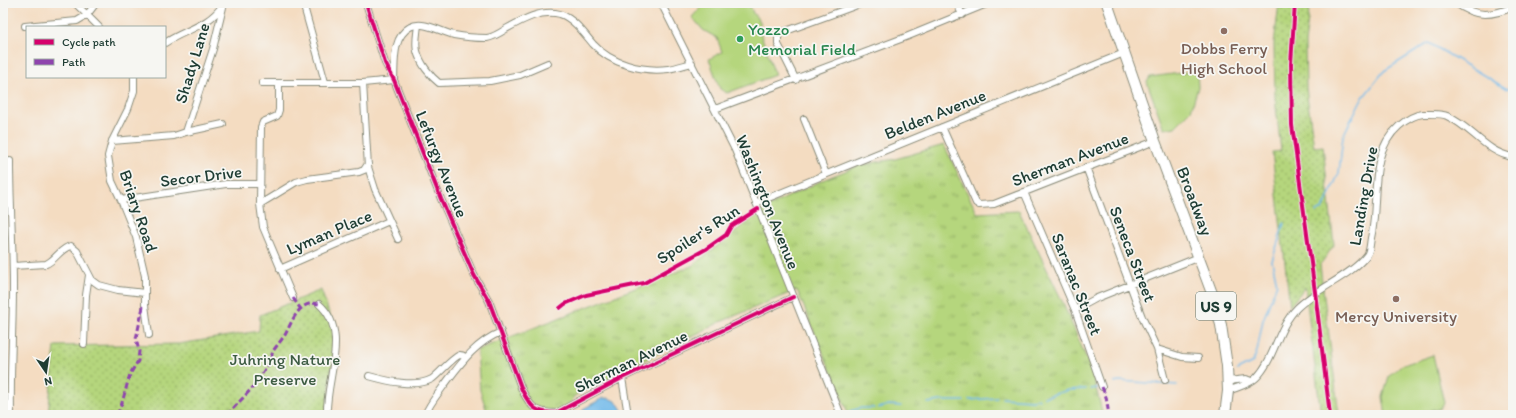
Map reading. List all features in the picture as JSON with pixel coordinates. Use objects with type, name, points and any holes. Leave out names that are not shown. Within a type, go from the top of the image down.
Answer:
[{"type":"main road","name":"Broadway","points":[[1107,3],[1155,141],[1213,296],[1220,320],[1225,350],[1228,386],[1225,415]]},
{"type":"street","points":[[75,3],[98,26]]},
{"type":"street","points":[[25,26],[77,21],[87,15],[96,3]]},
{"type":"street","points":[[166,42],[176,35],[203,24],[212,17],[224,3]]},
{"type":"street","name":"Shady Lane","points":[[186,132],[213,49],[224,3]]},
{"type":"street","points":[[303,3],[325,82]]},
{"type":"street","name":"Lefurgy Avenue","points":[[366,3],[385,63],[394,80],[441,200],[474,275],[489,301],[501,332]]},
{"type":"street","name":"Washington Avenue","points":[[661,3],[735,150],[792,297],[841,415]]},
{"type":"street","points":[[796,80],[778,44],[778,34],[863,3]]},
{"type":"street","points":[[957,3],[962,15]]},
{"type":"street","points":[[715,109],[796,80],[989,3]]},
{"type":"street","points":[[1456,3],[1470,10],[1484,14],[1497,13],[1513,7]]},
{"type":"street","points":[[262,83],[363,83],[394,80],[397,45],[406,30],[412,26],[418,25],[434,28],[459,36],[493,37],[531,16],[544,13],[558,14],[570,18],[596,46],[610,57],[630,66],[650,69],[668,69],[692,63]]},
{"type":"street","points":[[418,25],[416,40],[417,52],[429,74],[439,83],[490,81],[520,75],[548,63]]},
{"type":"street","name":"Belden Avenue","points":[[756,203],[1124,53]]},
{"type":"street","name":"Briary Road","points":[[134,78],[134,91],[128,109],[112,141],[108,156],[112,180],[136,237],[145,276],[149,335]]},
{"type":"street","points":[[279,83],[279,110],[277,116],[263,122],[261,127],[260,204],[263,227],[293,298]]},
{"type":"street","points":[[363,83],[368,164],[375,189],[398,239]]},
{"type":"street","name":"Landing Drive","points":[[1228,386],[1255,379],[1268,361],[1286,323],[1296,309],[1315,292],[1349,271],[1367,254],[1374,225],[1376,178],[1382,149],[1389,138],[1402,124],[1407,120],[1422,114],[1446,115],[1467,128],[1488,146],[1503,156],[1513,157]]},
{"type":"street","points":[[804,119],[826,174]]},
{"type":"street","points":[[112,141],[174,136],[223,124]]},
{"type":"street","name":"Sherman Avenue","points":[[942,127],[976,203],[979,205],[994,204],[1155,141]]},
{"type":"street","points":[[10,161],[13,266],[13,331],[10,376],[12,415]]},
{"type":"street","points":[[260,204],[296,182],[306,179],[359,172],[364,170],[368,164]]},
{"type":"street","name":"Seneca Street","points":[[1086,167],[1142,317],[1157,349],[1165,380]]},
{"type":"street","name":"Secor Drive","points":[[121,200],[226,184],[260,184]]},
{"type":"street","name":"Saranac Street","points":[[1024,192],[1075,310],[1102,387]]},
{"type":"street","name":"Lyman Place","points":[[280,269],[389,221]]},
{"type":"street","points":[[13,266],[38,265],[51,262],[64,248],[71,246],[77,251],[92,280],[99,285],[118,290],[145,293]]},
{"type":"street","points":[[1075,310],[1097,298],[1199,257]]},
{"type":"street","points":[[84,344],[86,295],[89,275]]},
{"type":"street","name":"Sherman Avenue","points":[[501,332],[522,390],[530,403],[536,410],[544,413],[556,413],[622,378],[792,297]]},
{"type":"street","points":[[320,304],[327,312],[332,322],[335,344],[326,415]]},
{"type":"street","points":[[425,415],[432,401],[465,357],[485,341],[501,332]]},
{"type":"street","points":[[1157,349],[1182,357],[1198,358]]},
{"type":"street","points":[[369,376],[389,381],[419,384],[437,376],[456,357],[461,355],[465,357]]},
{"type":"street","points":[[3,359],[11,358]]},
{"type":"street","points":[[622,378],[628,415]]},
{"type":"street","points":[[1228,386],[1246,379],[1251,381]]},
{"type":"green space","name":"Yozzo Memorial Field","points":[[705,3],[749,3],[753,13],[761,23],[758,26],[775,75],[727,93],[720,89],[709,59],[722,52],[717,38],[703,30],[692,17]]},
{"type":"green space","points":[[1279,3],[1310,3],[1305,43],[1306,88],[1314,147],[1323,146],[1334,245],[1320,265],[1339,415],[1321,415],[1305,287],[1290,306],[1272,152],[1281,151],[1275,98],[1274,44]]},
{"type":"green space","points":[[1197,71],[1198,87],[1191,111],[1175,127],[1164,129],[1147,82],[1150,77]]},
{"type":"green space","points":[[944,145],[977,213],[1019,211],[1064,305],[1091,369],[1103,415],[849,415],[797,290],[720,322],[574,396],[568,415],[488,415],[480,390],[477,350],[692,266],[767,207],[825,179],[860,165],[895,159]]},
{"type":"green space","name":"Juhring Nature Preserve","points":[[321,290],[333,324],[335,335],[327,415],[48,415],[55,346],[179,344],[259,331],[260,315]]},
{"type":"green space","points":[[1433,355],[1444,403],[1440,409],[1406,415],[1386,415],[1383,397],[1389,376],[1400,366]]},
{"type":"water","points":[[603,398],[614,400],[621,408],[624,415],[582,415],[583,409]]},
{"type":"waterway","points":[[1316,212],[1323,209],[1339,173],[1343,136],[1361,100],[1384,71],[1429,43],[1507,89],[1513,89]]},
{"type":"waterway","points":[[1237,370],[1253,362],[1257,351],[1263,320],[1277,284],[1272,261],[1284,223]]},
{"type":"waterway","points":[[1115,382],[1177,385]]},
{"type":"waterway","points":[[1091,389],[1098,388]]},
{"type":"waterway","points":[[1044,397],[1069,390],[1086,389]]},
{"type":"waterway","points":[[969,400],[997,398]]},
{"type":"waterway","points":[[1002,398],[1039,399]]},
{"type":"waterway","points":[[928,403],[940,401],[964,401]]},
{"type":"waterway","points":[[878,408],[889,405],[901,406]]},
{"type":"waterway","points":[[850,411],[861,408],[874,408]]},
{"type":"waterway","points":[[634,414],[658,415]]},
{"type":"waterway","points":[[811,415],[832,414]]},
{"type":"marked path","points":[[293,298],[300,308]]},
{"type":"marked path","points":[[227,415],[255,385],[270,361],[273,351],[285,335],[301,308],[312,303],[319,304]]},
{"type":"marked path","points":[[117,415],[130,374],[138,361],[139,351],[136,339],[143,307],[145,305]]},
{"type":"marked path","points":[[1102,387],[1106,397],[1109,415]]},
{"type":"cycle path","points":[[366,3],[385,63],[394,80],[441,199],[474,275],[489,301],[522,390],[528,401],[535,408],[544,412],[556,413],[622,378],[793,297]]},
{"type":"cycle path","points":[[1295,3],[1291,64],[1292,125],[1330,415]]},
{"type":"cycle path","name":"Spoiler's Run","points":[[560,308],[565,304],[586,295],[644,283],[706,249],[726,235],[731,226],[758,209]]},
{"type":"place","name":"Dobbs Ferry High School","points":[[1224,31]]},
{"type":"place","name":"Yozzo Memorial Field","points":[[740,39]]},
{"type":"place","name":"Mercy University","points":[[1396,299]]}]
